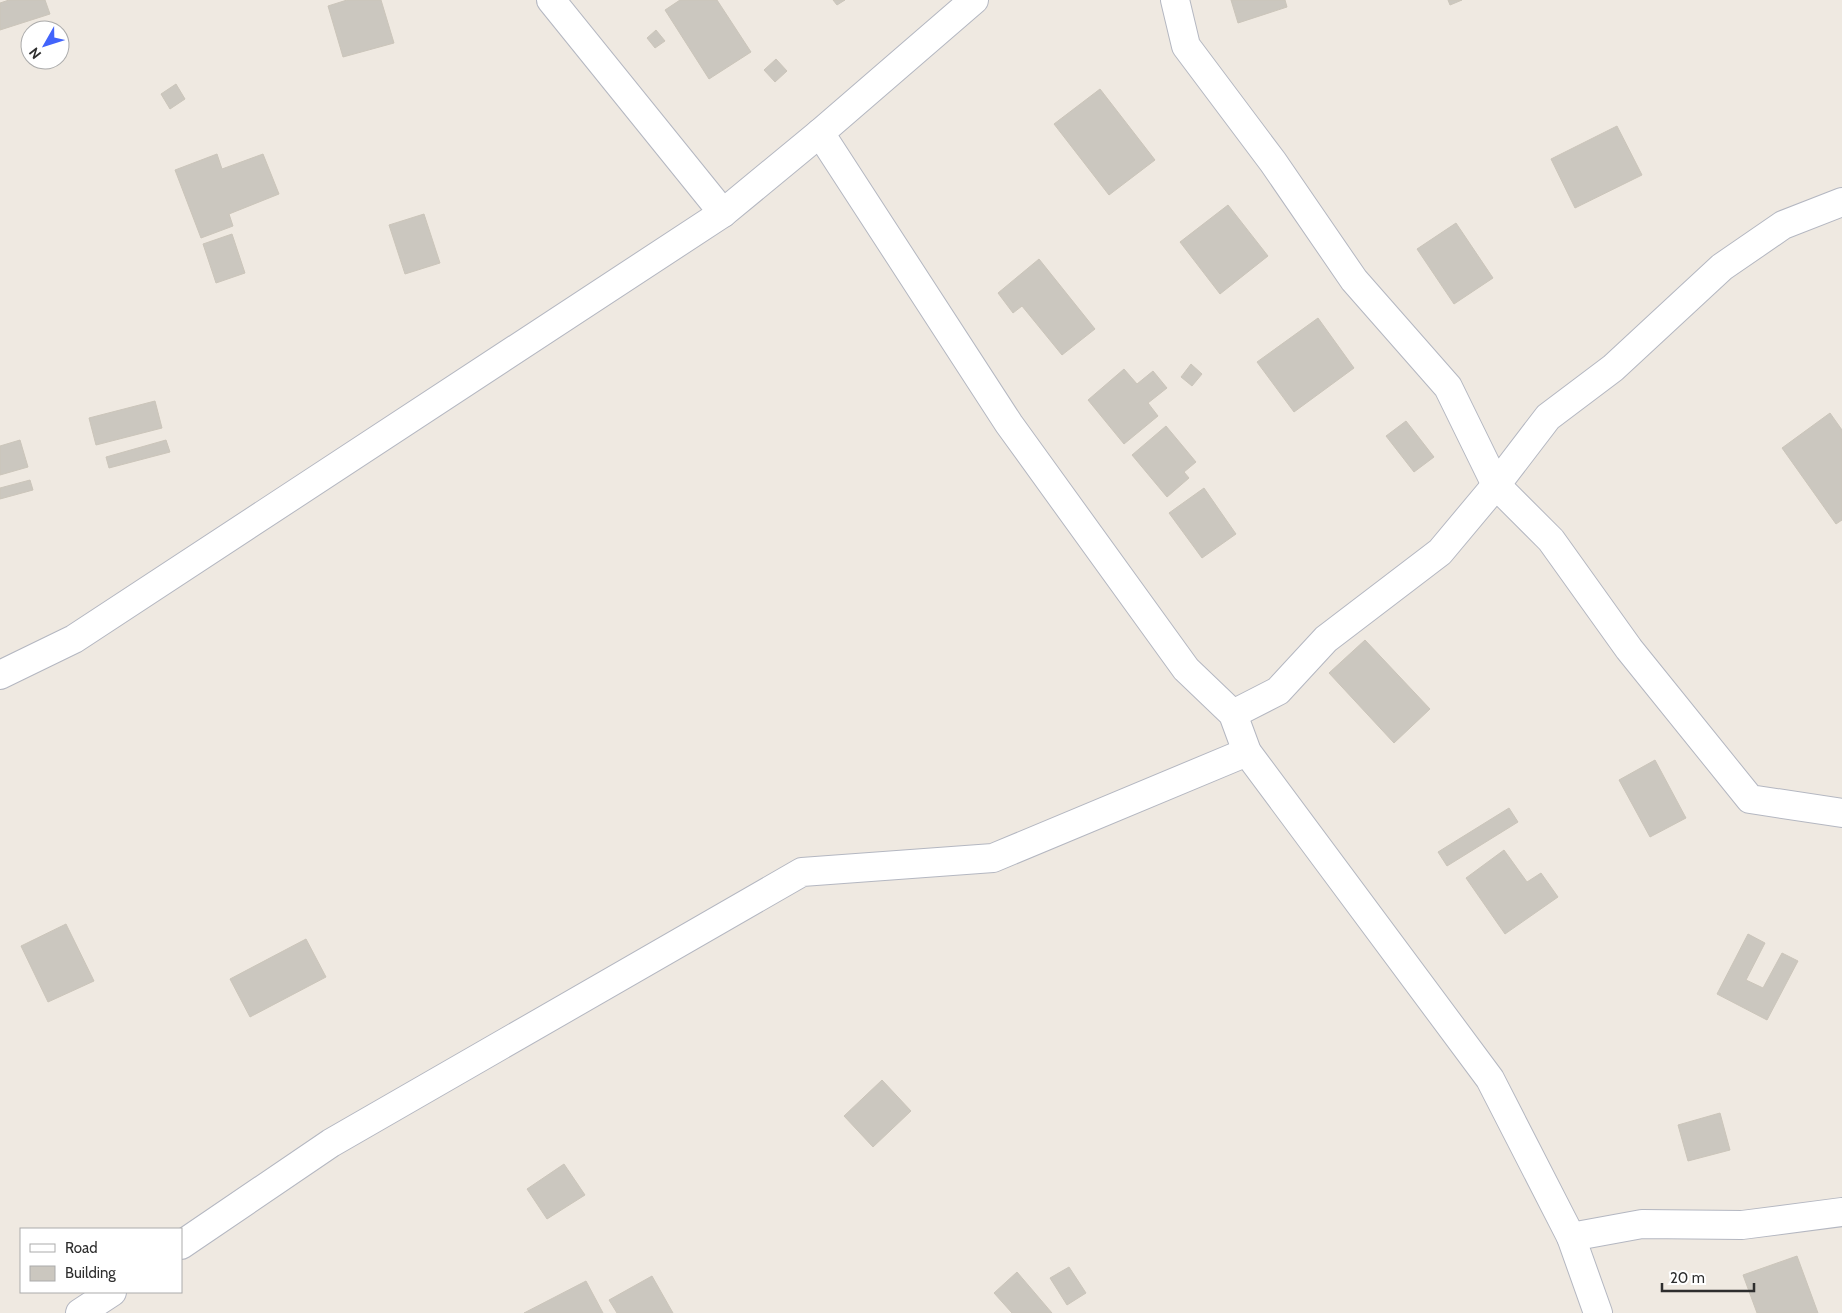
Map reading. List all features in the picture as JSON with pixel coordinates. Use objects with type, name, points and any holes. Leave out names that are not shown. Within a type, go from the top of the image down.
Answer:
[{"type":"street","points":[[551,0],[723,213]]},
{"type":"street","points":[[0,675],[74,639],[723,213],[820,133],[974,0]]},
{"type":"street","points":[[1175,0],[1186,46],[1273,162],[1354,280],[1448,387],[1496,485],[1551,540],[1629,649],[1750,798],[1842,813]]},
{"type":"street","points":[[820,133],[1009,424],[1186,669],[1232,714],[1247,752],[1490,1079],[1571,1237],[1598,1313]]},
{"type":"street","points":[[1232,714],[1278,691],[1326,639],[1440,552],[1496,485],[1548,417],[1613,368],[1722,267],[1783,225],[1842,202]]},
{"type":"street","points":[[182,1243],[331,1143],[802,872],[993,858],[1247,752]]},
{"type":"street","points":[[1571,1237],[1642,1224],[1742,1225],[1842,1212]]},
{"type":"street","points":[[80,1313],[110,1293]]},
{"type":"building","points":[[9,0],[45,0],[50,14],[31,20],[20,20],[20,24],[0,30],[0,3]]},
{"type":"building","points":[[347,0],[381,0],[394,43],[343,57],[328,6]]},
{"type":"building","points":[[680,0],[717,0],[751,52],[709,79],[665,10]]},
{"type":"building","points":[[833,0],[845,0],[837,5]]},
{"type":"building","points":[[1231,0],[1285,0],[1287,7],[1238,23]]},
{"type":"building","points":[[1448,0],[1462,0],[1450,5]]},
{"type":"building","points":[[656,30],[665,41],[655,48],[647,38]]},
{"type":"building","points":[[776,59],[787,71],[775,82],[764,70]]},
{"type":"building","points":[[176,84],[185,99],[170,109],[161,94]]},
{"type":"building","points":[[1100,89],[1155,160],[1109,195],[1054,124]]},
{"type":"building","points":[[1617,126],[1642,175],[1575,208],[1551,159]]},
{"type":"building","points":[[217,154],[222,169],[263,154],[279,194],[229,214],[233,226],[201,238],[175,170]]},
{"type":"building","points":[[1228,205],[1268,256],[1220,294],[1180,242]]},
{"type":"building","points":[[424,214],[440,263],[405,274],[389,225]]},
{"type":"building","points":[[1456,223],[1493,278],[1454,304],[1417,249]]},
{"type":"building","points":[[232,234],[245,273],[216,283],[203,244]]},
{"type":"building","points":[[1039,259],[1095,329],[1062,355],[1022,306],[1013,313],[998,293]]},
{"type":"building","points":[[1318,318],[1354,368],[1294,412],[1257,362]]},
{"type":"building","points":[[1191,364],[1202,374],[1192,386],[1181,377]]},
{"type":"building","points":[[1124,369],[1137,384],[1153,371],[1167,388],[1148,403],[1158,416],[1124,444],[1088,400]]},
{"type":"building","points":[[155,401],[162,428],[96,445],[89,418]]},
{"type":"building","points":[[1830,413],[1842,430],[1842,520],[1836,524],[1782,448]]},
{"type":"building","points":[[1406,421],[1434,457],[1414,472],[1386,436]]},
{"type":"building","points":[[1166,426],[1196,462],[1184,472],[1189,478],[1167,497],[1132,455]]},
{"type":"building","points":[[20,440],[28,467],[0,475],[0,446]]},
{"type":"building","points":[[166,440],[170,452],[109,468],[106,457]]},
{"type":"building","points":[[30,480],[33,490],[0,499],[0,488]]},
{"type":"building","points":[[1204,488],[1236,534],[1202,558],[1169,513]]},
{"type":"building","points":[[1365,640],[1430,709],[1394,743],[1329,673]]},
{"type":"building","points":[[1655,760],[1686,818],[1650,837],[1619,780]]},
{"type":"building","points":[[1509,808],[1518,822],[1447,866],[1438,852]]},
{"type":"building","points":[[1504,850],[1527,882],[1541,873],[1558,897],[1505,934],[1466,878]]},
{"type":"building","points":[[66,924],[94,981],[48,1002],[21,946]]},
{"type":"building","points":[[1748,934],[1765,943],[1746,980],[1763,988],[1782,953],[1798,961],[1767,1020],[1717,994]]},
{"type":"building","points":[[306,939],[326,977],[250,1017],[230,979]]},
{"type":"building","points":[[882,1080],[911,1111],[873,1147],[844,1116]]},
{"type":"building","points":[[1720,1113],[1730,1150],[1688,1161],[1678,1125]]},
{"type":"building","points":[[564,1164],[585,1195],[547,1219],[527,1189]]},
{"type":"building","points":[[1797,1256],[1818,1313],[1757,1313],[1743,1275]]},
{"type":"building","points":[[1069,1267],[1086,1293],[1067,1305],[1050,1278]]},
{"type":"building","points":[[1017,1272],[1052,1313],[1012,1313],[994,1293]]},
{"type":"building","points":[[652,1276],[673,1313],[617,1313],[609,1300]]},
{"type":"building","points":[[586,1281],[603,1313],[524,1313]]}]
